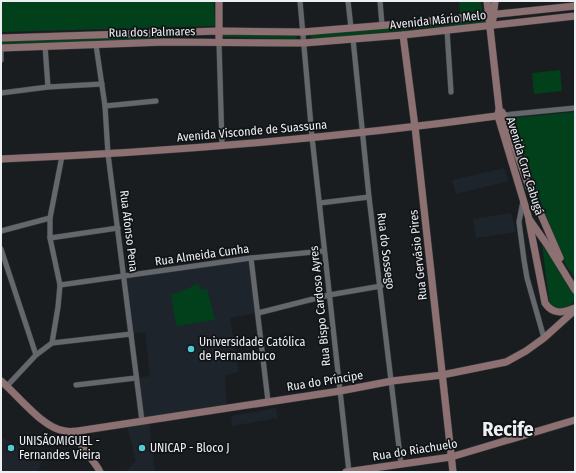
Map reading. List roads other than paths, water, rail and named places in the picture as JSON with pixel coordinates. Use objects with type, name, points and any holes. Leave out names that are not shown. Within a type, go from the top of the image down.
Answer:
[{"type":"main road","points":[[219,1],[219,42]]},
{"type":"main road","name":"Avenida Cruz Cabugá","points":[[487,1],[491,15],[499,108],[523,201],[529,219],[548,246],[575,290]]},
{"type":"main road","name":"Avenida Cruz Cabugá","points":[[491,15],[495,1]]},
{"type":"main road","name":"Avenida Mário Melo","points":[[303,32],[575,6]]},
{"type":"main road","name":"Avenida Mário Melo","points":[[304,43],[491,27],[575,16]]},
{"type":"main road","name":"Rua dos Palmares","points":[[1,38],[219,31],[303,32]]},
{"type":"main road","points":[[165,42],[169,37],[186,33]]},
{"type":"main road","name":"Rua Gervásio Pires","points":[[403,35],[415,127],[453,472]]},
{"type":"main road","name":"Rua dos Palmares","points":[[1,48],[165,42],[304,43]]},
{"type":"main road","name":"Avenida Cruz Cabugá","points":[[501,116],[529,187],[561,260],[575,282]]},
{"type":"main road","name":"Avenida Visconde de Suassuna","points":[[1,159],[108,154],[362,133],[501,116]]},
{"type":"main road","points":[[529,219],[545,303],[555,312],[562,313],[575,309]]},
{"type":"main road","points":[[563,322],[575,309]]},
{"type":"main road","points":[[563,322],[575,317]]},
{"type":"main road","name":"Rua do Príncipe","points":[[1,381],[37,416],[47,423],[65,431],[78,431],[340,391],[392,381],[442,375],[506,362],[526,351],[563,322]]},
{"type":"main road","name":"Rua do Riachuelo","points":[[348,472],[451,457],[575,420]]},
{"type":"main road","points":[[78,431],[78,441],[100,472]]},
{"type":"street","name":"Rua Bispo Cardoso Ayres","points":[[300,1],[312,137],[348,472]]},
{"type":"street","points":[[348,1],[351,28]]},
{"type":"street","points":[[380,1],[382,25]]},
{"type":"street","points":[[575,1],[575,6]]},
{"type":"street","points":[[447,30],[451,92]]},
{"type":"street","name":"Rua do Sossego","points":[[353,40],[369,197],[401,464]]},
{"type":"street","points":[[219,42],[222,145]]},
{"type":"street","name":"Rua Afonso Pena","points":[[96,44],[105,106],[108,154],[142,421]]},
{"type":"street","points":[[45,46],[48,87]]},
{"type":"street","points":[[1,48],[1,60]]},
{"type":"street","points":[[1,93],[48,87],[102,84]]},
{"type":"street","points":[[105,106],[156,101]]},
{"type":"street","points":[[501,116],[575,108]]},
{"type":"street","points":[[52,343],[60,285],[50,238],[50,218],[62,156]]},
{"type":"street","points":[[320,203],[369,197]]},
{"type":"street","points":[[523,201],[520,222],[524,260],[527,278],[544,338]]},
{"type":"street","points":[[1,231],[50,218]]},
{"type":"street","points":[[50,238],[118,228]]},
{"type":"street","points":[[1,249],[36,354]]},
{"type":"street","name":"Rua Almeida Cunha","points":[[60,285],[251,258],[324,251]]},
{"type":"street","points":[[251,258],[268,401]]},
{"type":"street","points":[[258,313],[329,295],[380,286]]},
{"type":"street","points":[[7,386],[36,354],[52,343],[131,334]]},
{"type":"street","points":[[76,385],[136,378]]},
{"type":"place","name":"Universidade Católica de Pernambuco","points":[[191,349]]},
{"type":"place","name":"UNISÃOMIGUEL - Fernandes Vieira","points":[[11,448]]},
{"type":"place","name":"UNICAP - Bloco J","points":[[142,448]]},
{"type":"district","name":"Recife","points":[[508,429]]}]
